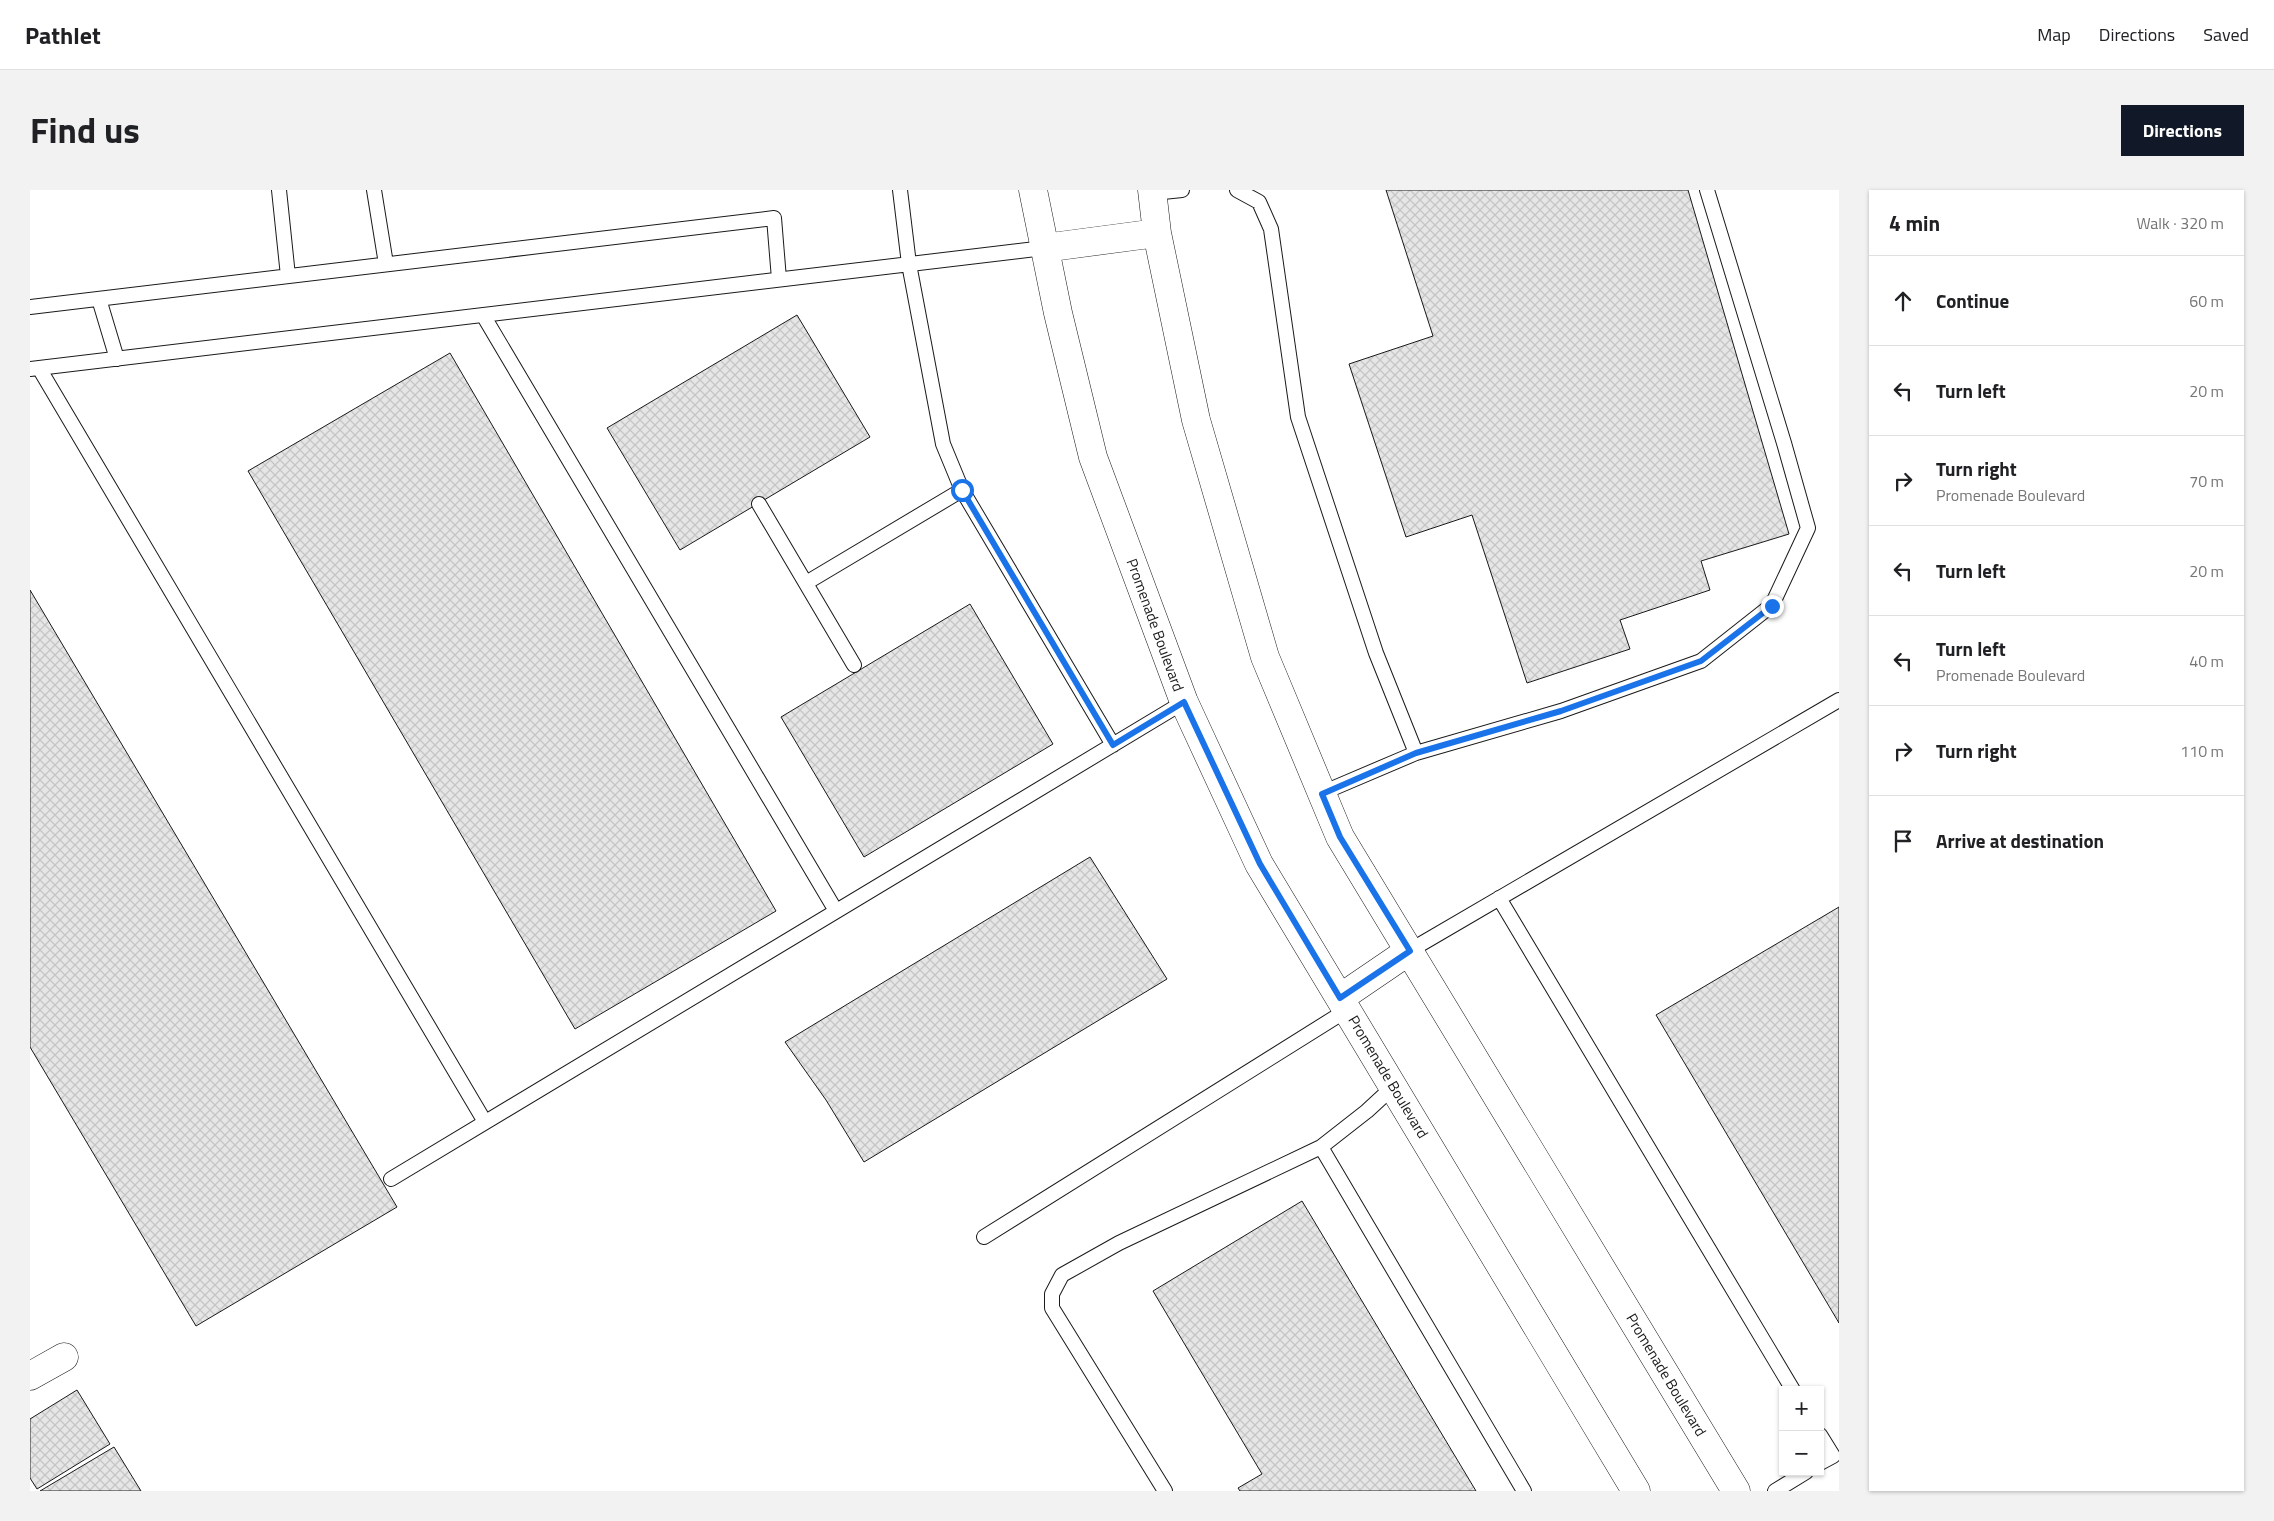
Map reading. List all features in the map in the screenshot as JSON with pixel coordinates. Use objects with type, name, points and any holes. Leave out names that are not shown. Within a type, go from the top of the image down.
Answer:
[{"type":"street","name":"Promenade Boulevard","points":[[1032,190],[1092,457],[1184,702],[1260,864],[1636,1491]]},
{"type":"street","name":"Promenade Boulevard","points":[[1152,191],[1157,233],[1196,420],[1265,657],[1340,837],[1736,1491]]},
{"type":"street","points":[[1044,248],[1157,233]]},
{"type":"street","points":[[1344,1004],[1410,951]]},
{"type":"street","points":[[30,1376],[64,1357]]},
{"type":"lane","points":[[280,190],[288,276]]},
{"type":"lane","points":[[374,190],[386,264]]},
{"type":"lane","points":[[900,190],[909,264],[944,444],[962,490],[1113,745]]},
{"type":"lane","points":[[1152,191],[1182,190]]},
{"type":"lane","points":[[1237,190],[1260,196],[1270,229],[1298,416],[1376,653],[1416,753]]},
{"type":"lane","points":[[1322,794],[1416,753],[1561,711],[1701,661],[1772,606],[1808,528],[1707,190]]},
{"type":"lane","points":[[30,308],[774,218],[779,279]]},
{"type":"lane","points":[[485,1122],[35,368],[1044,248]]},
{"type":"lane","points":[[99,299],[117,359]]},
{"type":"lane","points":[[483,315],[836,911]]},
{"type":"lane","points":[[806,582],[962,490]]},
{"type":"lane","points":[[758,504],[854,665]]},
{"type":"lane","points":[[1410,951],[1839,700]]},
{"type":"lane","points":[[391,1179],[1184,702]]},
{"type":"lane","points":[[1499,898],[1791,1386]]},
{"type":"lane","points":[[984,1237],[1344,1004]]},
{"type":"lane","points":[[1165,1491],[1052,1308],[1052,1294],[1062,1275],[1119,1242],[1321,1147],[1367,1111],[1393,1087]]},
{"type":"lane","points":[[1321,1147],[1524,1491]]},
{"type":"lane","points":[[1824,1441],[1833,1456],[1824,1461]]},
{"type":"lane","points":[[1775,1491],[1799,1476]]},
{"type":"building","points":[[1386,190],[1688,190],[1789,534],[1701,561],[1710,590],[1620,620],[1630,649],[1527,683],[1472,515],[1406,537],[1349,364],[1433,336]]},
{"type":"building","points":[[797,315],[870,437],[680,550],[607,428]]},
{"type":"building","points":[[450,353],[776,911],[575,1029],[248,471]]},
{"type":"building","points":[[30,590],[397,1207],[196,1326],[30,1047]]},
{"type":"building","points":[[970,604],[1053,744],[864,857],[781,717]]},
{"type":"building","points":[[1090,857],[1167,979],[864,1162],[826,1100],[785,1042]]},
{"type":"building","points":[[1839,907],[1839,1323],[1656,1015]]},
{"type":"building","points":[[1302,1201],[1476,1491],[1240,1491],[1238,1488],[1262,1474],[1153,1291]]},
{"type":"building","points":[[77,1390],[110,1444],[37,1489],[30,1478],[30,1419]]},
{"type":"building","points":[[114,1447],[141,1491],[40,1491]]},
{"type":"route","points":[[962,490],[1113,745],[1184,702],[1260,864],[1340,998],[1410,951],[1340,837],[1322,794],[1416,753],[1561,711],[1701,661],[1772,606]]}]
